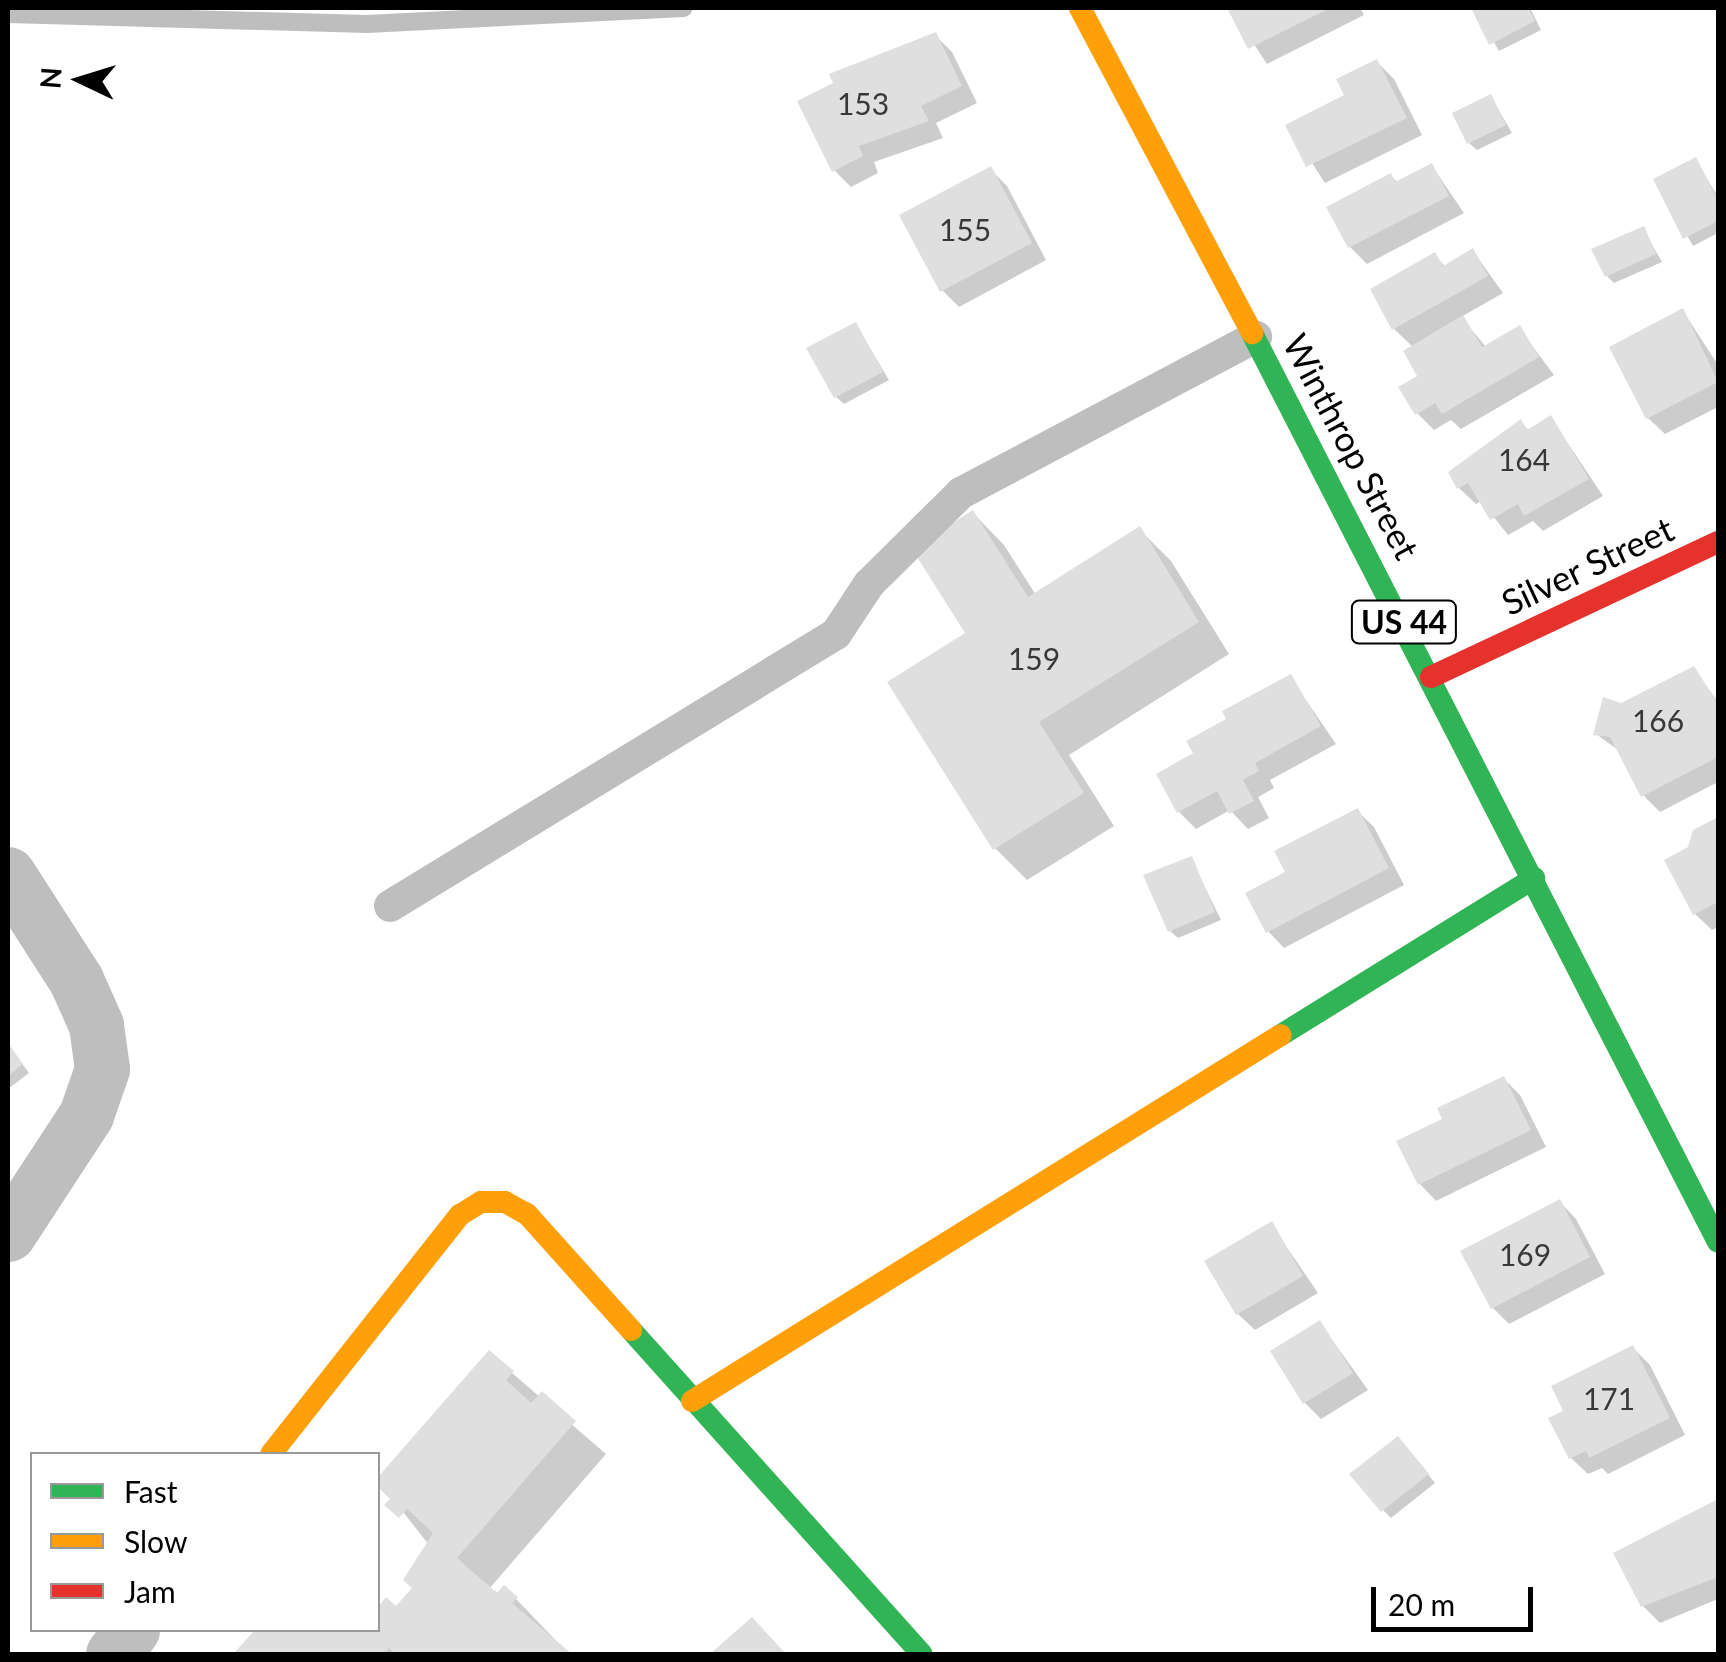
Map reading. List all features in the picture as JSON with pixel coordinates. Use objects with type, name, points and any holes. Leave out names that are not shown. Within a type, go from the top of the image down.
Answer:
[{"type":"main road","name":"Winthrop Street","points":[[1080,8],[1432,676],[1718,1242]]},
{"type":"main road","name":"Silver Street","points":[[1432,676],[1718,542]]},
{"type":"main road","points":[[692,1401],[1534,878]]},
{"type":"main road","points":[[272,1452],[460,1215],[494,1200],[527,1214],[922,1654]]},
{"type":"street","points":[[8,874],[76,980],[96,1024],[102,1069],[86,1115],[8,1234]]},
{"type":"street","points":[[112,1654],[130,1632]]},
{"type":"lane","points":[[390,906],[836,634],[869,584],[960,493],[1256,337]]},
{"type":"building","points":[[1227,8],[1330,8],[1248,49]]},
{"type":"building","points":[[1471,8],[1528,8],[1535,21],[1489,45]]},
{"type":"building","points":[[936,32],[962,86],[921,106],[929,121],[859,146],[863,156],[832,172],[797,101],[833,83],[829,74]]},
{"type":"building","points":[[1377,59],[1407,118],[1306,167],[1285,125],[1344,95],[1336,79]]},
{"type":"building","points":[[1491,94],[1506,125],[1467,144],[1452,113]]},
{"type":"building","points":[[1696,157],[1718,201],[1718,221],[1683,239],[1653,179]]},
{"type":"building","points":[[1432,163],[1449,196],[1348,248],[1326,207],[1391,173],[1395,182]]},
{"type":"building","points":[[991,166],[1032,243],[940,292],[899,215]]},
{"type":"building","points":[[1644,226],[1656,254],[1605,277],[1591,249]]},
{"type":"building","points":[[1473,248],[1488,276],[1392,330],[1370,289],[1435,252],[1443,266]]},
{"type":"building","points":[[1683,308],[1718,382],[1646,419],[1609,347]]},
{"type":"building","points":[[1463,315],[1482,347],[1520,325],[1539,357],[1442,414],[1435,403],[1415,415],[1398,387],[1417,376],[1403,351]]},
{"type":"building","points":[[856,322],[883,372],[834,398],[806,348]]},
{"type":"building","points":[[1551,415],[1589,479],[1524,516],[1518,504],[1490,520],[1468,483],[1457,489],[1448,472],[1521,419],[1527,430]]},
{"type":"building","points":[[973,510],[1028,597],[1140,526],[1199,622],[1039,722],[1084,793],[993,850],[887,682],[965,633],[912,549]]},
{"type":"building","points":[[1694,666],[1718,704],[1718,757],[1641,797],[1610,737],[1593,735],[1603,697],[1621,703]]},
{"type":"building","points":[[1291,674],[1321,726],[1255,763],[1259,771],[1243,780],[1254,801],[1229,814],[1217,791],[1177,813],[1156,774],[1193,753],[1186,741],[1226,719],[1222,711]]},
{"type":"building","points":[[1358,808],[1389,868],[1266,933],[1245,893],[1285,872],[1274,851]]},
{"type":"building","points":[[1718,817],[1718,902],[1693,915],[1664,860],[1688,847],[1693,830]]},
{"type":"building","points":[[1192,856],[1215,912],[1168,932],[1143,875]]},
{"type":"building","points":[[8,1043],[23,1064],[8,1076]]},
{"type":"building","points":[[1504,1076],[1531,1130],[1418,1185],[1396,1141],[1442,1119],[1437,1108]]},
{"type":"building","points":[[1560,1199],[1590,1257],[1491,1309],[1460,1251]]},
{"type":"building","points":[[1272,1221],[1303,1276],[1236,1315],[1204,1261]]},
{"type":"building","points":[[1320,1320],[1353,1373],[1303,1404],[1270,1351]]},
{"type":"building","points":[[1633,1345],[1670,1418],[1589,1458],[1586,1451],[1569,1459],[1548,1418],[1563,1411],[1551,1386]]},
{"type":"building","points":[[489,1350],[514,1371],[506,1380],[531,1403],[542,1391],[576,1421],[457,1558],[497,1593],[504,1585],[518,1597],[512,1603],[572,1654],[396,1654],[389,1648],[384,1654],[233,1654],[253,1632],[380,1632],[380,1604],[386,1597],[396,1606],[412,1588],[403,1580],[433,1533],[407,1509],[399,1518],[384,1505],[390,1499],[380,1489],[380,1475]]},
{"type":"building","points":[[1398,1436],[1429,1474],[1381,1512],[1349,1474]]},
{"type":"building","points":[[1718,1499],[1718,1577],[1641,1607],[1613,1553]]},
{"type":"building","points":[[752,1617],[786,1654],[710,1654]]},
{"type":"waterway","points":[[8,14],[367,24],[684,8]]},
{"type":"traffic: fast","points":[[1252,333],[1718,1242]]},
{"type":"traffic: fast","points":[[1281,1035],[1534,878]]},
{"type":"traffic: fast","points":[[631,1330],[922,1654]]},
{"type":"traffic: slow","points":[[1080,8],[1252,333]]},
{"type":"traffic: slow","points":[[692,1401],[1281,1035]]},
{"type":"traffic: slow","points":[[273,1452],[460,1215],[481,1202],[505,1202],[527,1214],[631,1330]]},
{"type":"traffic: jam","points":[[1431,677],[1718,542]]}]
